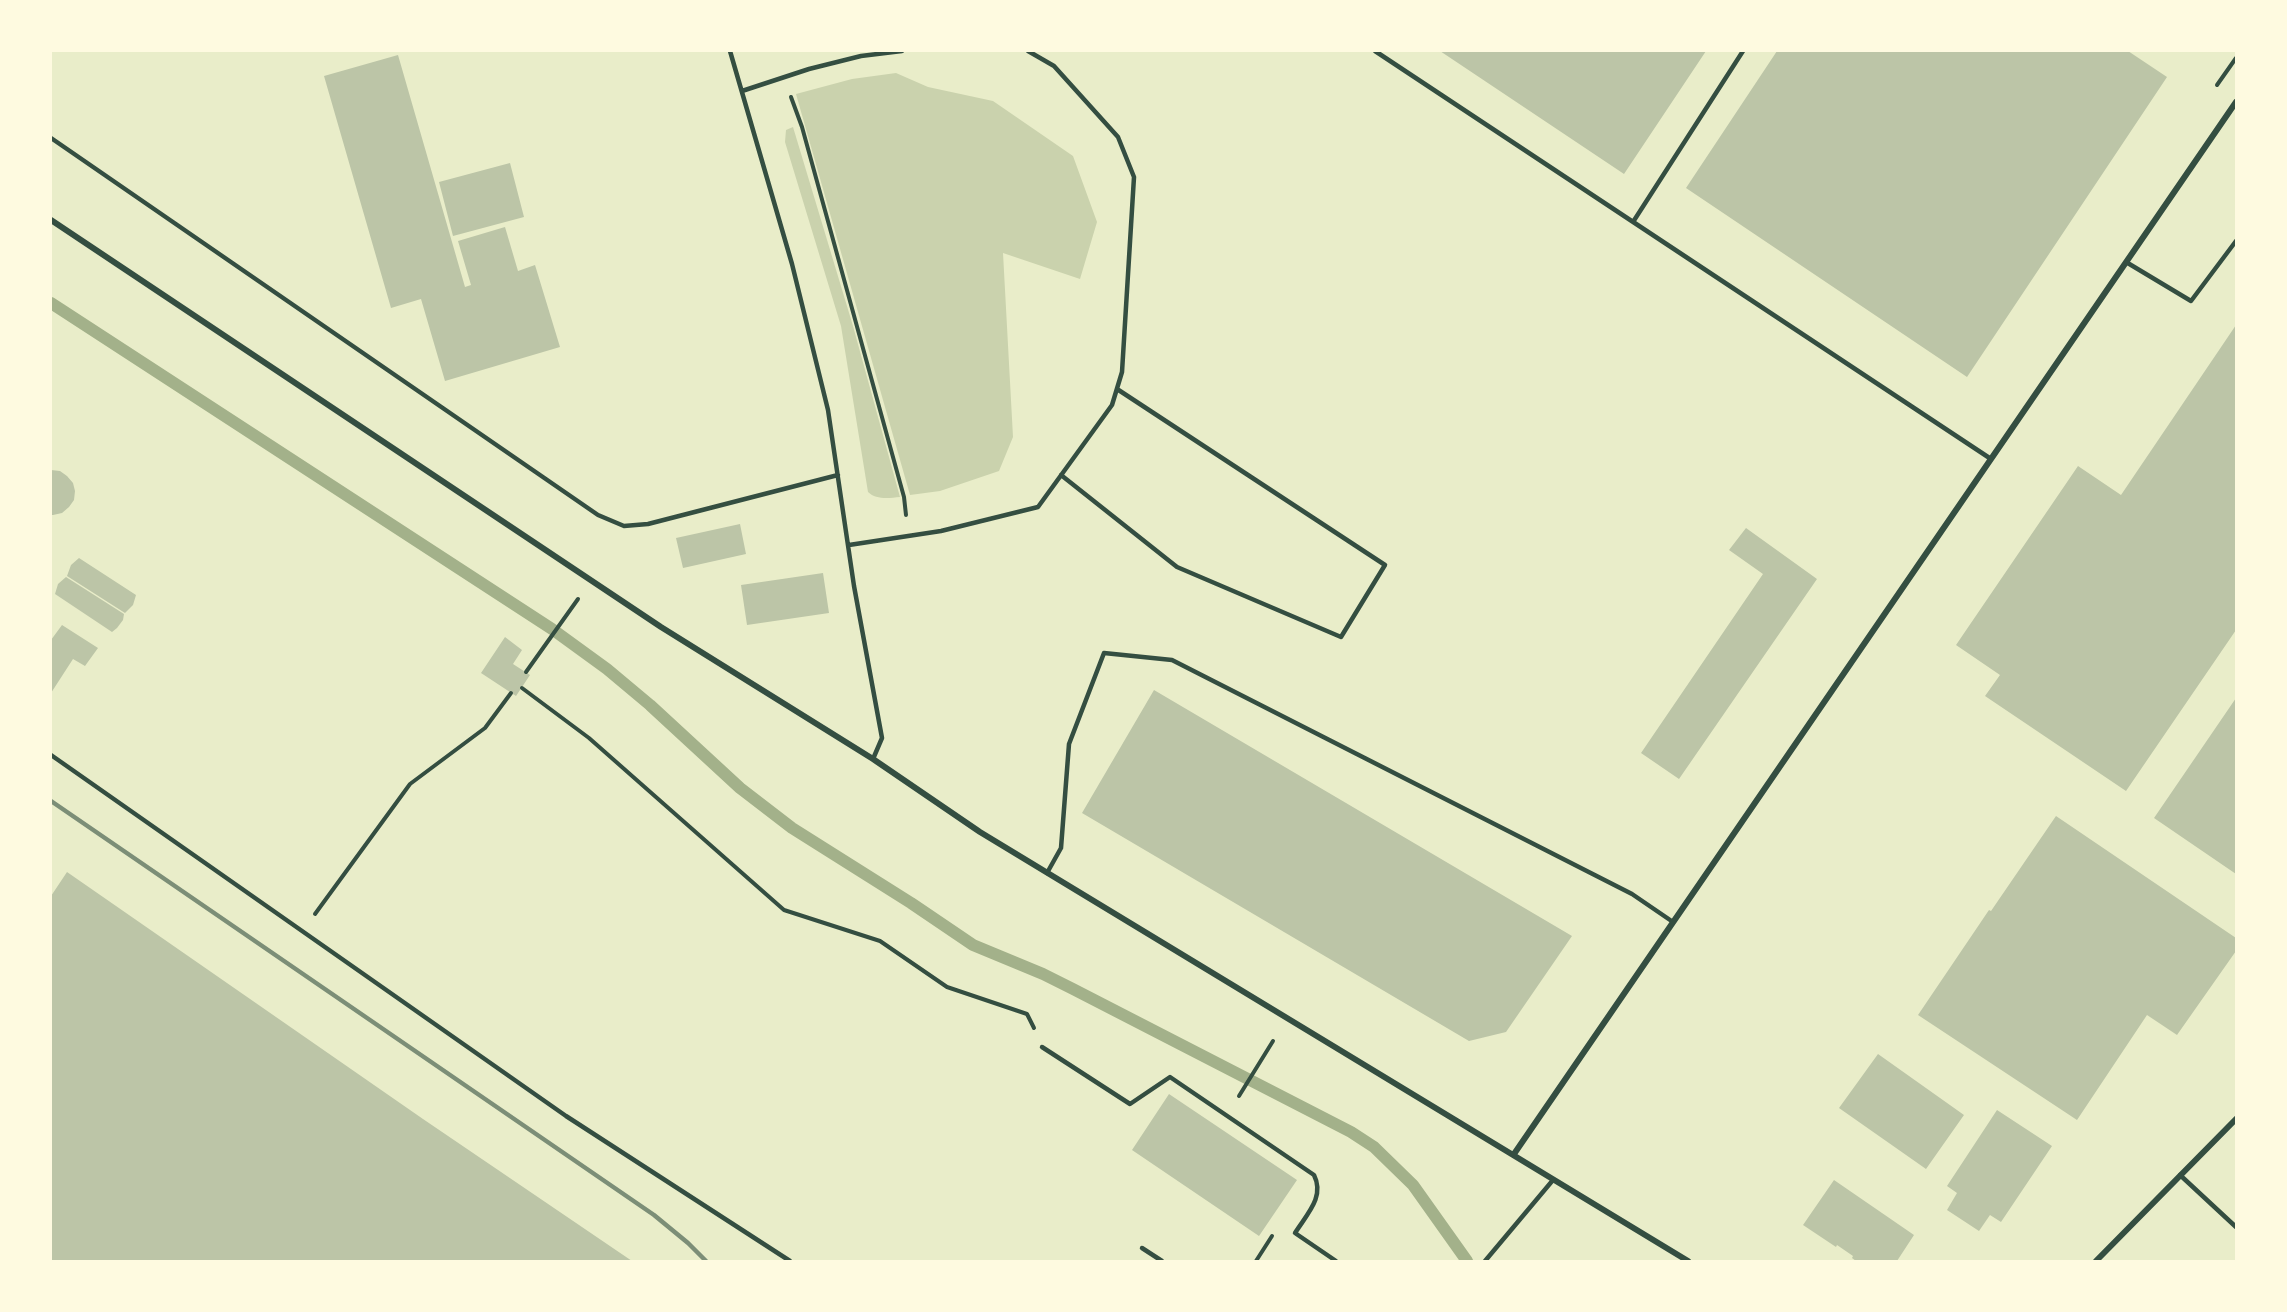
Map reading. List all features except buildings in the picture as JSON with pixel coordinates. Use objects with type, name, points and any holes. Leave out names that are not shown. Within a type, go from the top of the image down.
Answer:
[{"type":"street","points":[[1514,1154],[2236,102]]},
{"type":"street","points":[[51,220],[661,627],[873,759],[980,832],[1688,1261]]},
{"type":"street","points":[[2096,1261],[2236,1119]]},
{"type":"lane","points":[[730,51],[792,264],[828,410],[854,586],[882,738],[873,759]]},
{"type":"lane","points":[[742,91],[861,56],[902,51]]},
{"type":"lane","points":[[849,545],[941,531],[1038,507],[1112,405],[1122,372],[1134,177],[1118,137],[1054,66],[1028,51]]},
{"type":"lane","points":[[1375,51],[1991,459]]},
{"type":"lane","points":[[1634,222],[1743,51]]},
{"type":"lane","points":[[51,138],[598,515],[624,526],[648,524],[838,475]]},
{"type":"lane","points":[[2126,262],[2191,302],[2236,241]]},
{"type":"lane","points":[[1061,475],[1178,567],[1341,637],[1385,565],[1117,389]]},
{"type":"lane","points":[[1047,873],[1061,848],[1069,744],[1104,653],[1172,660],[1632,894],[1673,922]]},
{"type":"lane","points":[[51,755],[566,1116],[790,1261]]},
{"type":"lane","points":[[1042,1047],[1130,1104],[1170,1077],[1314,1175],[1319,1185],[1318,1197],[1295,1233],[1336,1261]]},
{"type":"lane","points":[[2180,1175],[2236,1227]]},
{"type":"lane","points":[[1485,1261],[1553,1180]]},
{"type":"lane","points":[[1142,1248],[1162,1261]]},
{"type":"path","points":[[784,77],[802,127],[904,497],[908,537]]},
{"type":"path","points":[[526,672],[579,597]]},
{"type":"path","points":[[522,688],[589,738],[784,910],[880,941],[947,987],[1027,1014],[1042,1047]]},
{"type":"path","points":[[303,932],[410,784],[485,728],[512,693]]},
{"type":"path","points":[[1226,1115],[1273,1041]]},
{"type":"path","points":[[1256,1261],[1274,1233]]},
{"type":"green space","points":[[896,73],[928,87],[993,101],[1073,156],[1097,222],[1080,279],[1003,253],[1013,437],[999,471],[940,491],[910,495],[796,94],[852,79]]},
{"type":"green space","points":[[793,127],[853,326],[900,497],[879,497],[868,492],[841,326],[785,142],[786,130]]},
{"type":"waterway","points":[[51,303],[552,629],[607,669],[650,705],[740,788],[792,828],[973,945],[1073,989],[1351,1132],[1374,1147],[1413,1185],[1467,1261]]},
{"type":"railway","points":[[51,801],[654,1215],[706,1261]]}]
